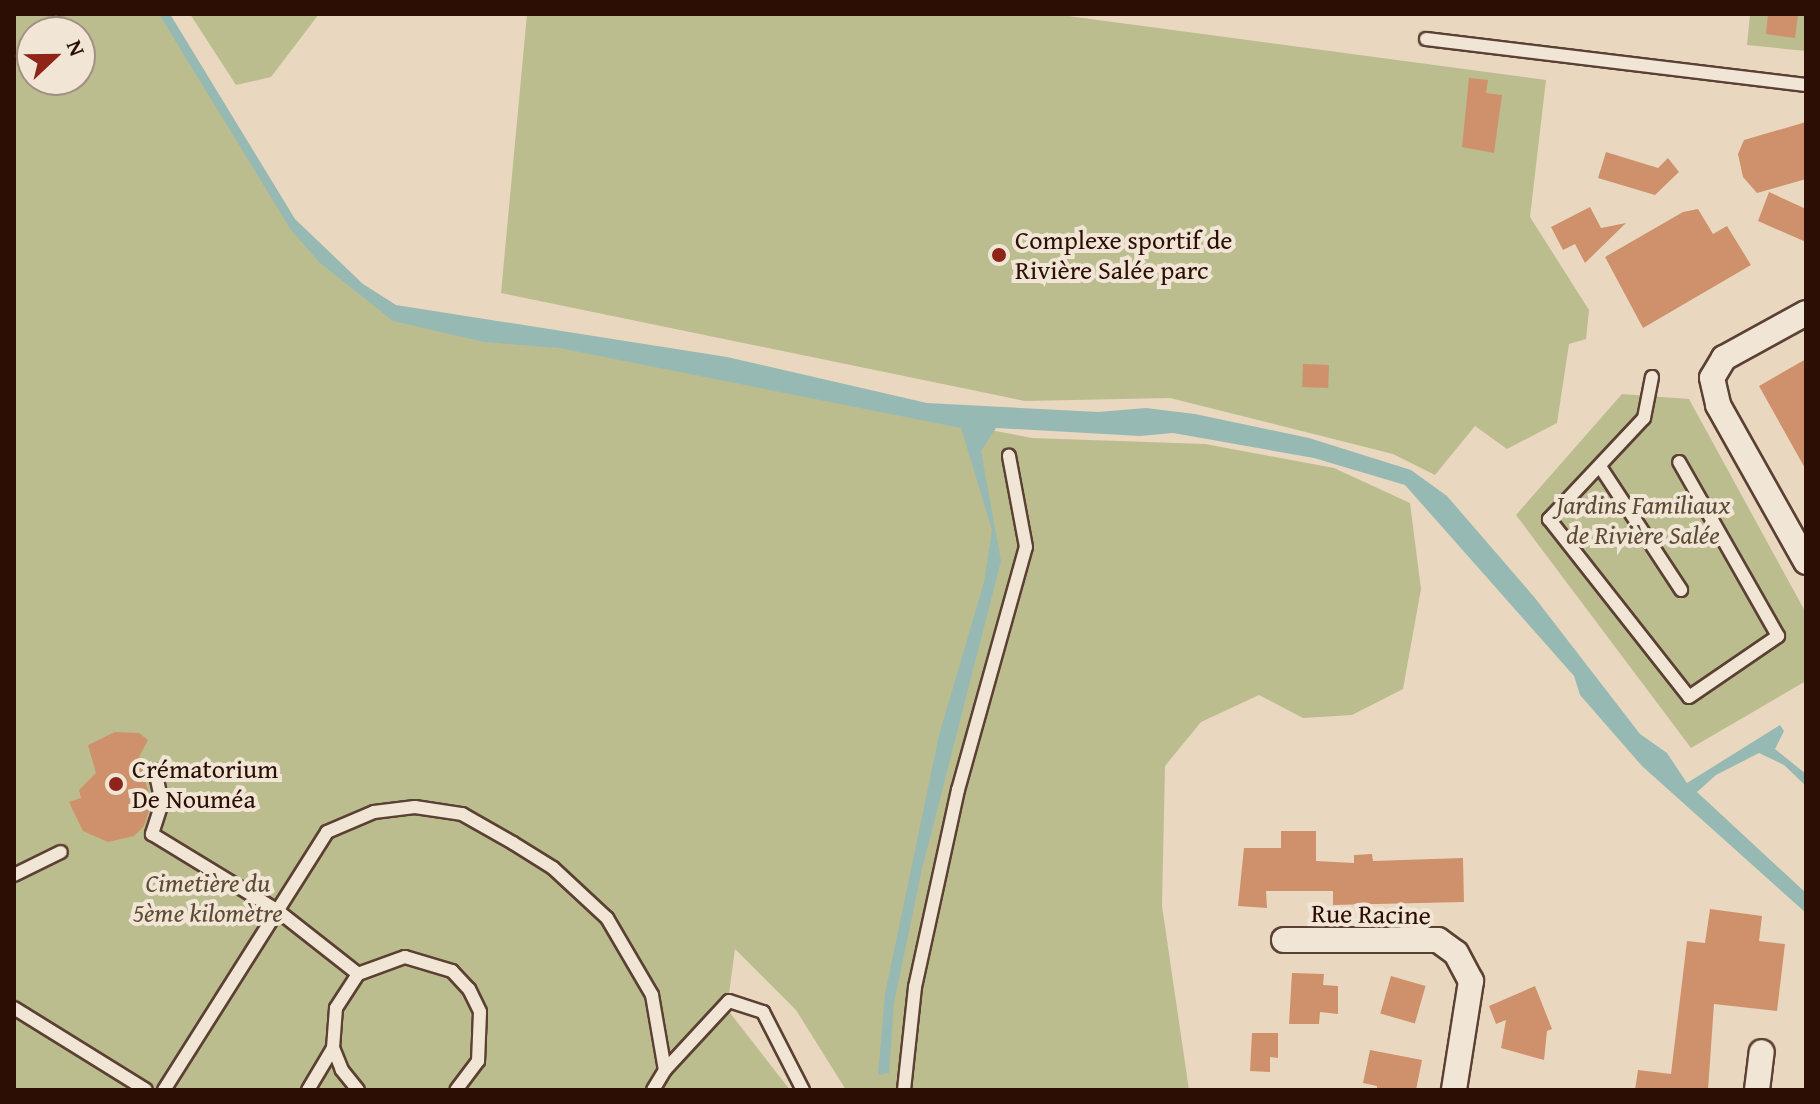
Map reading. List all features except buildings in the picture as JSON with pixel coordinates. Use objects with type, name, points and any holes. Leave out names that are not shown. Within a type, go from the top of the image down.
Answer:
[{"type":"street","points":[[1806,313],[1724,358],[1712,378],[1718,405],[1806,562]]},
{"type":"street","name":"Rue Racine","points":[[1284,940],[1438,940],[1456,953],[1471,981],[1454,1090]]},
{"type":"street","points":[[1757,1090],[1762,1052]]},
{"type":"lane","points":[[1426,39],[1806,85]]},
{"type":"lane","points":[[1652,377],[1644,418],[1601,468],[1549,519],[1689,697],[1778,636],[1679,462]]},
{"type":"lane","points":[[904,1090],[915,987],[955,805],[1026,547],[1009,456]]},
{"type":"lane","points":[[1601,468],[1681,590]]},
{"type":"lane","points":[[155,770],[162,803],[152,834],[278,911],[358,974]]},
{"type":"lane","points":[[164,1090],[327,832],[374,812],[415,807],[462,814],[553,868],[607,918],[652,995],[665,1070]]},
{"type":"lane","points":[[14,875],[60,859]]},
{"type":"lane","points":[[308,1090],[333,1048],[336,1008],[358,974],[380,962],[405,957],[441,966],[469,989],[480,1012],[483,1037],[478,1061],[456,1090]]},
{"type":"lane","points":[[653,1090],[665,1070],[729,1001],[763,1012],[803,1090]]},
{"type":"lane","points":[[14,1008],[146,1090]]},
{"type":"lane","points":[[333,1048],[342,1070],[358,1090]]},
{"type":"green space","name":"Cimetière du 5ème kilomètre","points":[[14,14],[166,14],[307,247],[398,317],[1032,438],[1205,444],[1334,468],[1410,503],[1421,589],[1403,689],[1352,715],[1303,718],[1259,695],[1201,722],[1165,766],[1162,906],[1189,1090],[846,1090],[796,1010],[735,949],[727,1009],[790,1090],[14,1090]]},
{"type":"green space","points":[[190,14],[319,14],[271,77],[236,85]]},
{"type":"green space","name":"Complexe sportif de Rivière Salée parc","points":[[527,14],[1053,14],[1546,80],[1530,217],[1589,310],[1586,339],[1569,344],[1557,423],[1507,449],[1475,426],[1435,475],[1393,454],[1170,398],[1025,401],[501,293]]},
{"type":"green space","points":[[1750,14],[1806,14],[1806,51],[1747,45]]},
{"type":"green space","name":"Jardins Familiaux de Rivière Salée","points":[[1622,394],[1689,399],[1806,613],[1806,681],[1691,748],[1516,515]]},
{"type":"water","points":[[159,14],[170,14],[295,219],[363,284],[396,305],[727,357],[927,403],[1098,412],[1146,408],[1195,414],[1309,438],[1411,470],[1447,496],[1535,598],[1640,734],[1667,753],[1687,783],[1780,725],[1784,731],[1775,749],[1806,774],[1806,786],[1784,765],[1759,753],[1716,775],[1697,792],[1806,893],[1806,913],[1642,766],[1580,695],[1574,676],[1405,485],[1314,458],[1173,433],[1140,436],[996,428],[981,451],[1001,561],[922,869],[894,1003],[889,1073],[878,1075],[885,994],[939,735],[984,582],[992,530],[961,428],[559,348],[484,342],[393,321],[319,262],[291,230]]},
{"type":"place","name":"Complexe sportif de Rivière Salée parc","points":[[999,255]]},
{"type":"place","name":"Crématorium De Nouméa","points":[[116,784]]}]
